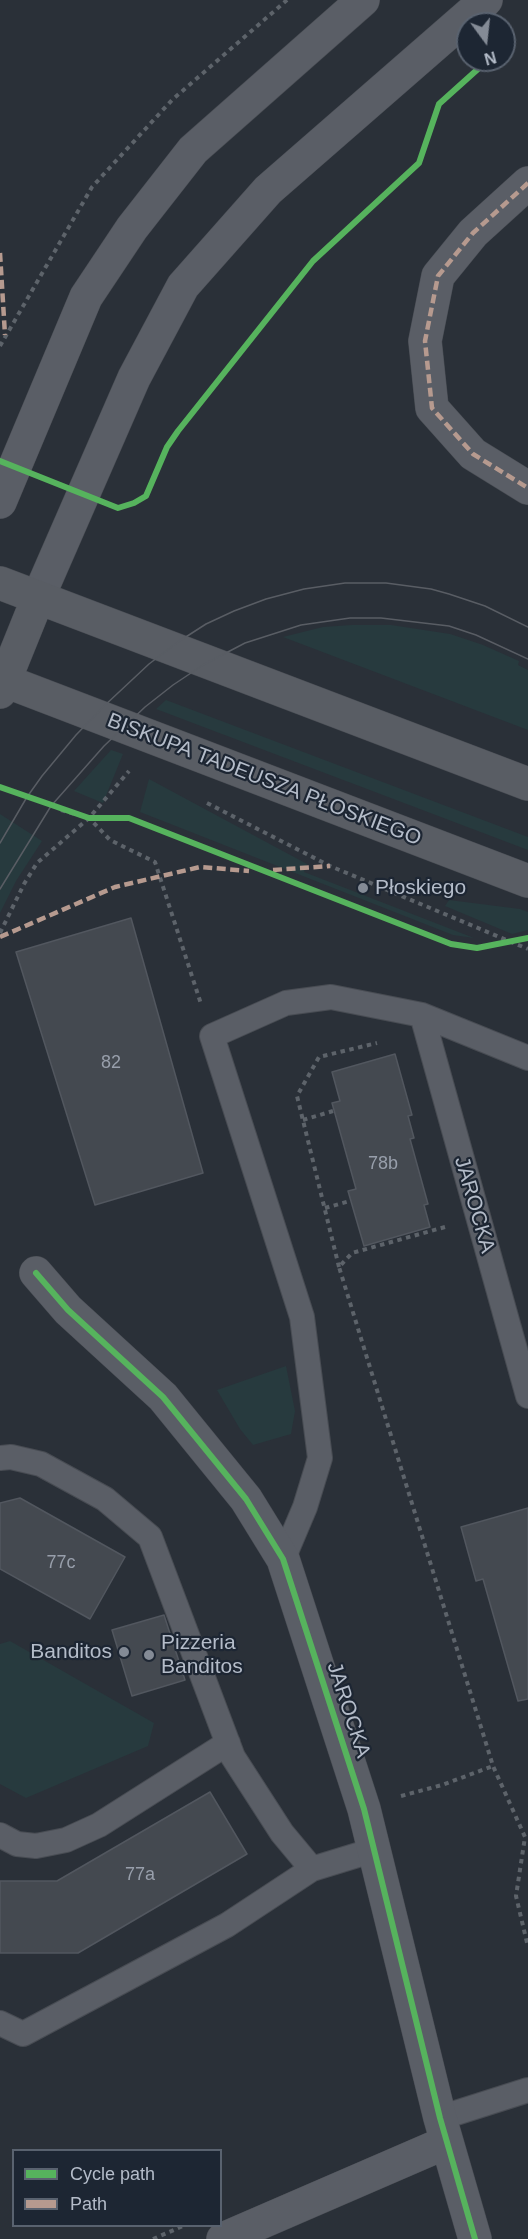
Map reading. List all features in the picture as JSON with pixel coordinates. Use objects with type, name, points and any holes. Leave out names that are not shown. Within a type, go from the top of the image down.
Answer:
[{"type":"main road","points":[[0,582],[528,783]]},
{"type":"main road","points":[[2,684],[38,598]]},
{"type":"main road","name":"BISKUPA TADEUSZA PŁOSKIEGO","points":[[2,684],[528,881]]},
{"type":"street","points":[[0,502],[86,297],[132,228],[193,150],[363,0]]},
{"type":"street","points":[[38,598],[134,378],[183,286],[268,190],[486,0]]},
{"type":"street","points":[[528,183],[473,233],[438,276],[425,341],[432,408],[473,454],[528,488]]},
{"type":"street","name":"JAROCKA","points":[[36,1273],[68,1310],[163,1397],[246,1499],[283,1558],[364,1809],[444,2130],[476,2239]]},
{"type":"street","points":[[223,2239],[444,2130]]},
{"type":"lane","points":[[283,1558],[305,1507],[320,1458],[302,1317],[212,1036],[286,1003],[331,997],[424,1023],[528,1058]]},
{"type":"lane","name":"JAROCKA","points":[[424,1023],[528,1396]]},
{"type":"lane","points":[[0,1458],[10,1457],[41,1464],[105,1499],[150,1537],[234,1757],[282,1833],[312,1869]]},
{"type":"lane","points":[[0,1835],[16,1844],[36,1846],[66,1840],[99,1825],[228,1743]]},
{"type":"lane","points":[[0,2044],[23,2034],[227,1925],[312,1869],[374,1850]]},
{"type":"lane","points":[[0,2023],[23,2034]]},
{"type":"lane","points":[[444,2130],[528,2090]]},
{"type":"path","points":[[0,346],[93,187],[172,100],[287,0]]},
{"type":"path","points":[[0,933],[37,863],[89,819],[134,766]]},
{"type":"path","points":[[206,803],[330,866],[528,949]]},
{"type":"path","points":[[61,810],[89,819],[99,818]]},
{"type":"path","points":[[89,819],[110,840],[155,862],[212,1036]]},
{"type":"path","points":[[497,944],[528,938]]},
{"type":"path","points":[[424,1023],[319,1057],[297,1096],[339,1267],[493,1766],[525,1837],[516,1896],[528,1947]]},
{"type":"path","points":[[303,1120],[333,1111]]},
{"type":"path","points":[[325,1208],[350,1201]]},
{"type":"path","points":[[339,1267],[352,1253],[478,1217]]},
{"type":"path","points":[[398,1797],[442,1785],[493,1766]]},
{"type":"path","points":[[153,2239],[181,2227]]},
{"type":"green space","points":[[391,625],[450,634],[519,661],[518,665],[528,670],[528,730],[283,637],[323,627]]},
{"type":"green space","points":[[166,700],[528,837],[528,850],[156,709]]},
{"type":"green space","points":[[111,750],[123,754],[103,803],[74,791]]},
{"type":"green space","points":[[149,779],[307,864],[304,872],[474,938],[453,935],[140,812]]},
{"type":"green space","points":[[0,814],[42,841],[16,881],[0,913]]},
{"type":"green space","points":[[449,900],[528,912],[528,930],[512,934],[445,906]]},
{"type":"green space","points":[[286,1366],[295,1411],[291,1434],[253,1445],[240,1429],[217,1390]]},
{"type":"green space","points":[[10,1641],[154,1723],[148,1746],[26,1798],[0,1784],[0,1644]]},
{"type":"building","points":[[131,918],[203,1173],[95,1205],[16,952]]},
{"type":"building","points":[[395,1054],[412,1115],[408,1116],[414,1138],[410,1139],[428,1204],[424,1205],[430,1227],[364,1246],[348,1191],[356,1189],[332,1103],[340,1101],[332,1072]]},
{"type":"building","points":[[20,1498],[125,1557],[90,1619],[0,1569],[0,1503]]},
{"type":"building","points":[[528,1508],[528,1699],[518,1701],[483,1579],[476,1581],[461,1527]]},
{"type":"building","name":"Pizzeria Banditos","points":[[164,1615],[185,1680],[132,1696],[112,1630]]},
{"type":"building","points":[[210,1792],[247,1854],[78,1953],[0,1953],[0,1881],[57,1881]]},
{"type":"tram line","points":[[0,843],[42,776],[103,707],[149,664],[178,642],[206,624],[234,611],[266,599],[304,589],[345,583],[386,583],[431,589],[449,594],[485,606],[528,627]]},
{"type":"tram line","points":[[0,889],[51,806],[104,746],[145,707],[173,685],[203,665],[245,643],[301,625],[350,618],[381,618],[449,626],[476,635],[528,659]]},
{"type":"marked path","points":[[528,183],[473,233],[438,276],[425,341],[432,408],[473,454],[528,488]]},
{"type":"marked path","points":[[0,253],[5,335]]},
{"type":"marked path","points":[[273,870],[330,866]]},
{"type":"marked path","points":[[0,937],[115,887],[200,867],[249,871]]},
{"type":"cycle path","points":[[0,461],[118,508],[146,496],[167,447],[178,431],[313,261],[419,163],[439,104],[475,72]]},
{"type":"cycle path","points":[[0,787],[89,818],[129,818],[451,944],[477,948],[528,938]]},
{"type":"cycle path","points":[[36,1273],[68,1310],[163,1397],[246,1499],[283,1559],[364,1809],[440,2118],[475,2239]]},
{"type":"place","name":"Płoskiego","points":[[363,888]]},
{"type":"place","name":"Banditos","points":[[124,1652]]},
{"type":"place","name":"Pizzeria Banditos","points":[[149,1655]]}]
